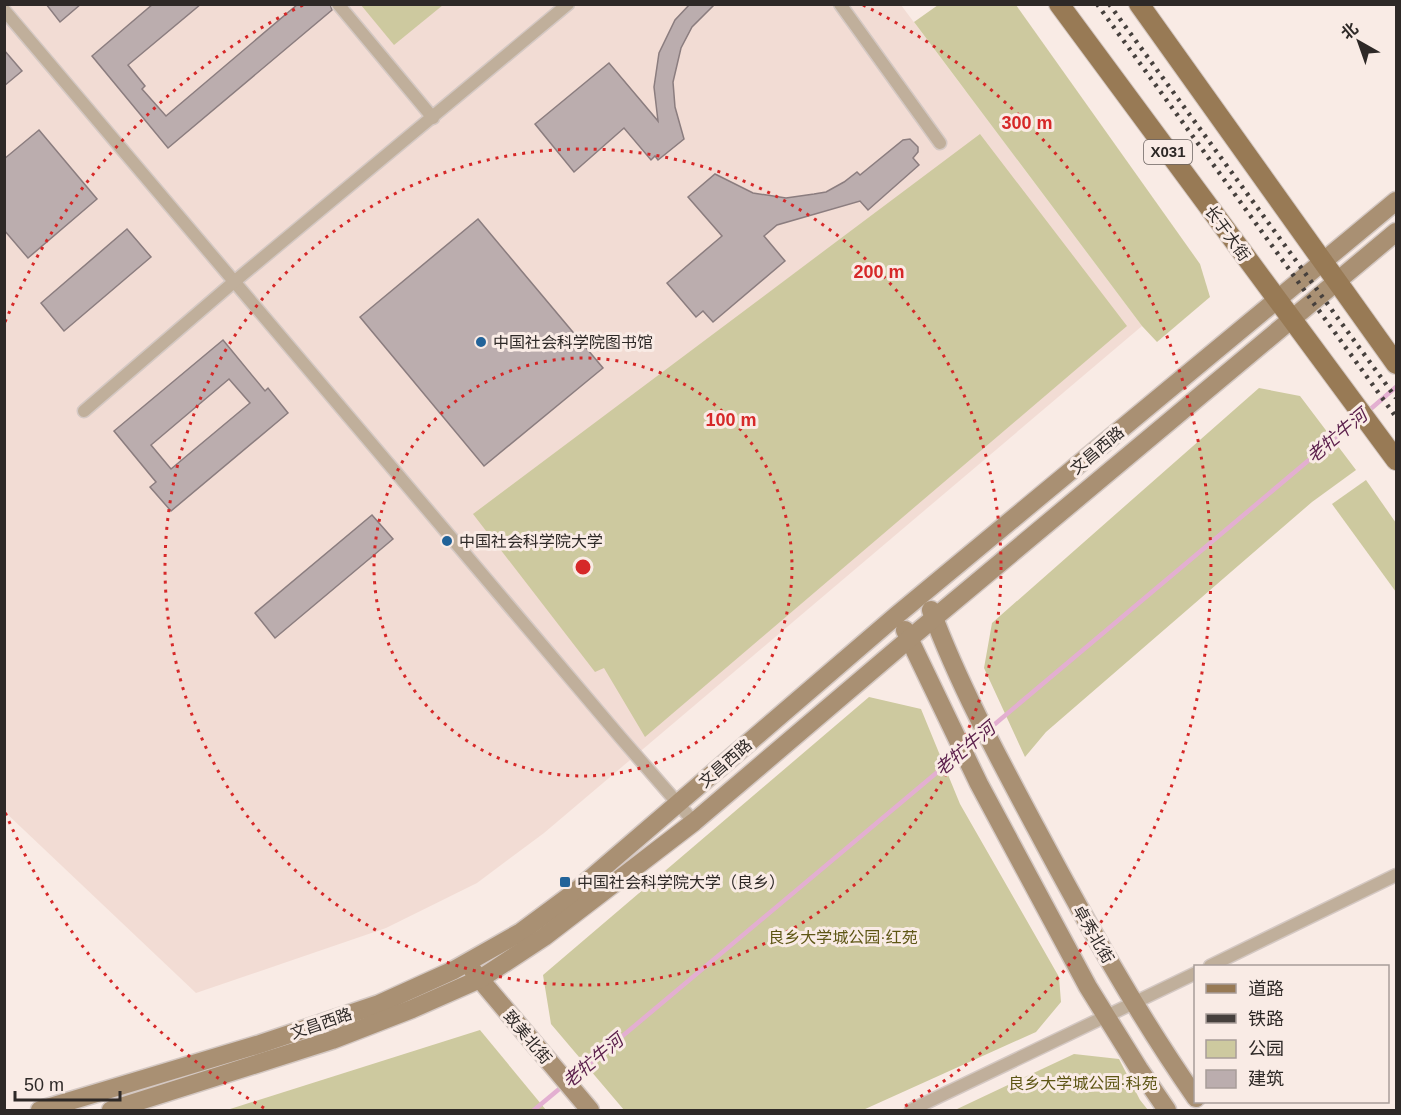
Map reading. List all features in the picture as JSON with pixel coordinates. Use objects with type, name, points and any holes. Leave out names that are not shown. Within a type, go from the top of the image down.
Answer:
[{"type":"main road","name":"长于大街","points":[[1059,4],[1396,460]]},
{"type":"main road","points":[[1139,4],[1396,364]]},
{"type":"main road","name":"文昌西路","points":[[40,1110],[260,1044],[379,1004],[466,963],[521,932],[575,892],[897,615],[1396,201]]},
{"type":"main road","name":"文昌西路","points":[[111,1110],[332,1040],[412,1009],[480,979],[544,938],[694,822],[1396,232]]},
{"type":"main road","name":"卓秀北街","points":[[925,594],[966,692],[1080,911],[1168,1058],[1194,1096]]},
{"type":"main road","name":"卓秀北街","points":[[897,615],[979,784],[1083,976],[1167,1110]]},
{"type":"main road","name":"致美北街","points":[[466,963],[590,1110]]},
{"type":"street","points":[[338,4],[433,118]]},
{"type":"street","points":[[84,411],[235,281],[567,4]]},
{"type":"street","points":[[840,4],[940,143]]},
{"type":"street","points":[[4,10],[694,822]]},
{"type":"street","points":[[1212,965],[1396,875]]},
{"type":"street","points":[[910,1110],[1194,974]]},
{"type":"shaded area","name":"中国社会科学院大学","points":[[4,5],[901,5],[1142,326],[544,833],[477,883],[386,928],[196,993],[5,812]]},
{"type":"green space","points":[[361,5],[443,5],[394,45]]},
{"type":"green space","points":[[938,5],[1016,5],[1200,264],[1210,297],[1157,342],[1142,326],[914,22]]},
{"type":"green space","points":[[980,134],[1127,326],[645,737],[604,668],[595,672],[473,514]]},
{"type":"green space","points":[[1259,388],[1300,396],[1356,470],[1312,502],[1046,732],[1025,757],[984,668],[992,623]]},
{"type":"green space","points":[[1366,480],[1396,523],[1396,592],[1332,504]]},
{"type":"green space","name":"良乡大学城公园·红苑","points":[[869,697],[921,709],[960,804],[1059,977],[1061,1002],[1036,1032],[863,1110],[624,1110],[551,1024],[543,975]]},
{"type":"green space","points":[[480,1030],[546,1110],[227,1110]]},
{"type":"green space","name":"良乡大学城公园·科苑","points":[[1074,1054],[1119,1059],[1140,1100],[1148,1110],[955,1110]]},
{"type":"building","points":[[46,4],[81,4],[60,22]]},
{"type":"building","points":[[153,4],[201,4],[128,65],[145,86],[142,89],[166,116],[298,4],[330,4],[332,10],[168,148],[92,56]]},
{"type":"building","points":[[690,4],[715,4],[692,27],[681,48],[673,82],[675,107],[684,139],[658,160],[655,156],[651,160],[624,128],[574,172],[535,124],[609,63],[658,121],[654,87],[659,53],[675,20]]},
{"type":"building","points":[[4,50],[22,71],[4,86]]},
{"type":"building","points":[[39,130],[97,199],[28,258],[4,230],[4,159]]},
{"type":"building","points":[[910,139],[918,147],[918,152],[913,158],[919,165],[868,210],[860,201],[777,225],[764,236],[785,261],[713,322],[703,311],[696,317],[667,283],[722,236],[688,197],[715,174],[753,193],[786,198],[826,192],[857,172],[860,175],[903,140]]},
{"type":"building","name":"中国社会科学院图书馆","points":[[478,219],[603,368],[484,466],[360,317]]},
{"type":"building","points":[[127,229],[151,257],[64,331],[41,303]]},
{"type":"building","points":[[223,340],[265,391],[268,388],[288,413],[171,511],[150,487],[156,482],[114,431]],"holes":[[[229,379],[250,403],[171,469],[151,445]]]},
{"type":"building","points":[[372,515],[393,539],[275,638],[255,613]]},
{"type":"waterway","name":"老牤牛河","points":[[1366,413],[1396,387]]},
{"type":"waterway","name":"老牤牛河","points":[[989,729],[1359,418]]},
{"type":"waterway","name":"老牤牛河","points":[[966,748],[982,734]]},
{"type":"waterway","name":"老牤牛河","points":[[570,1080],[959,754]]},
{"type":"waterway","name":"老牤牛河","points":[[534,1110],[564,1085]]},
{"type":"railway","points":[[1097,4],[1396,417]]},
{"type":"railway","points":[[1109,4],[1396,398]]},
{"type":"place","name":"中国社会科学院图书馆","points":[[481,342]]},
{"type":"place","name":"中国社会科学院大学","points":[[447,541]]},
{"type":"place","name":"中国社会科学院大学（良乡）","points":[[565,882]]}]
